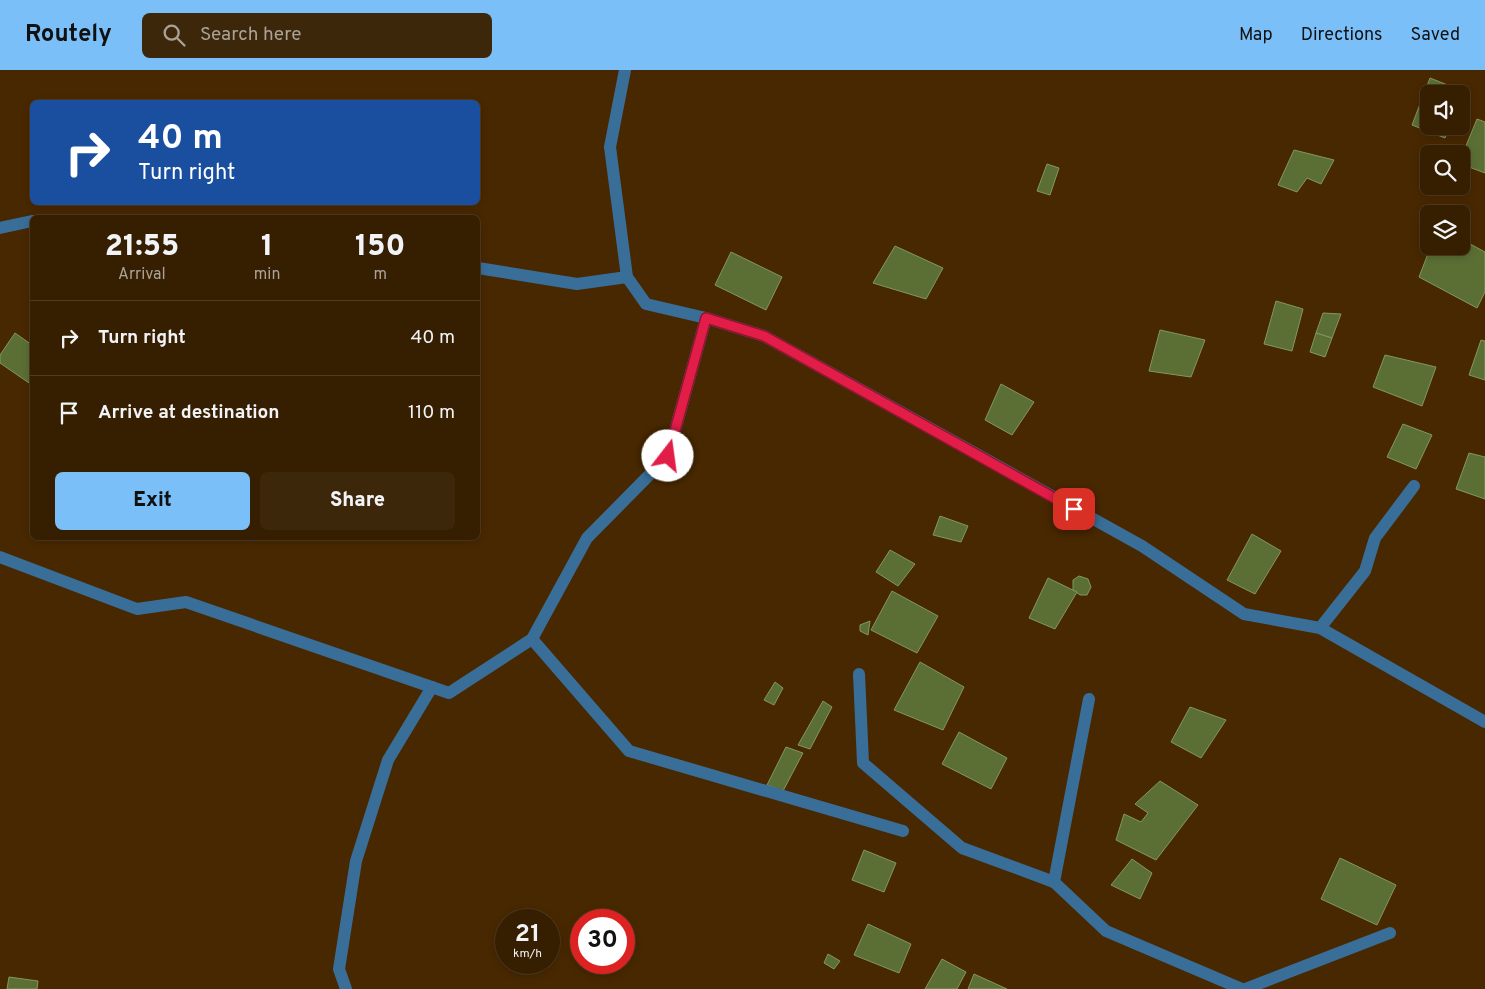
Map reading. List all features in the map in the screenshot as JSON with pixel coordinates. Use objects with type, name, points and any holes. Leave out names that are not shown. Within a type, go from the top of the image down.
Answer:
[{"type":"street","points":[[625,70],[610,147],[627,277],[646,304],[706,318],[764,336],[1142,546],[1244,614],[1320,628],[1485,722]]},
{"type":"street","points":[[0,228],[30,221]]},
{"type":"street","points":[[480,268],[577,284],[627,277]]},
{"type":"street","points":[[0,557],[137,609],[186,602],[449,693],[532,639],[587,538],[668,456],[706,318]]},
{"type":"street","points":[[1320,628],[1364,571],[1375,538],[1414,486]]},
{"type":"street","points":[[532,639],[629,751],[903,831]]},
{"type":"street","points":[[859,674],[863,763],[962,848],[1054,882],[1106,931],[1244,989],[1390,933]]},
{"type":"street","points":[[346,989],[339,969],[356,861],[388,760],[432,688]]},
{"type":"street","points":[[1054,882],[1089,699]]},
{"type":"building","points":[[1430,78],[1448,85],[1427,85]]},
{"type":"building","points":[[1420,104],[1420,128],[1412,125]]},
{"type":"building","points":[[1477,119],[1485,122],[1485,173],[1470,167],[1470,145],[1466,145]]},
{"type":"building","points":[[1294,150],[1334,160],[1321,184],[1307,178],[1297,192],[1278,185]]},
{"type":"building","points":[[1047,164],[1059,168],[1050,195],[1037,191]]},
{"type":"building","points":[[1470,244],[1485,252],[1485,292],[1477,308],[1419,277],[1428,255],[1470,255]]},
{"type":"building","points":[[895,246],[943,268],[926,299],[873,283]]},
{"type":"building","points":[[731,252],[782,277],[766,310],[715,285]]},
{"type":"building","points":[[1276,301],[1303,309],[1292,351],[1264,344]]},
{"type":"building","points":[[1323,313],[1341,314],[1332,338],[1316,333]]},
{"type":"building","points":[[1160,330],[1205,340],[1191,377],[1149,371]]},
{"type":"building","points":[[15,333],[30,344],[30,384],[0,363],[0,355]]},
{"type":"building","points":[[1316,333],[1332,338],[1325,357],[1310,352]]},
{"type":"building","points":[[1481,340],[1485,341],[1485,380],[1469,375]]},
{"type":"building","points":[[1385,355],[1436,367],[1422,406],[1373,387]]},
{"type":"building","points":[[1001,384],[1034,402],[1012,435],[985,420]]},
{"type":"building","points":[[1403,424],[1432,435],[1416,469],[1387,457]]},
{"type":"building","points":[[1469,453],[1485,457],[1485,499],[1456,489]]},
{"type":"building","points":[[940,516],[968,526],[961,542],[933,535]]},
{"type":"building","points":[[1252,534],[1281,551],[1255,594],[1227,580]]},
{"type":"building","points":[[890,550],[915,564],[898,586],[876,572]]},
{"type":"building","points":[[1079,576],[1088,579],[1091,587],[1087,595],[1080,595],[1073,590],[1073,580]]},
{"type":"building","points":[[1048,578],[1077,592],[1055,629],[1029,618]]},
{"type":"building","points":[[892,591],[938,616],[917,653],[871,630]]},
{"type":"building","points":[[870,621],[868,635],[860,631],[860,625]]},
{"type":"building","points":[[920,662],[964,687],[943,730],[894,710]]},
{"type":"building","points":[[775,682],[783,688],[774,705],[764,700]]},
{"type":"building","points":[[823,701],[832,707],[810,749],[798,745]]},
{"type":"building","points":[[1190,707],[1226,720],[1201,758],[1171,742]]},
{"type":"building","points":[[959,732],[1007,758],[991,789],[942,764]]},
{"type":"building","points":[[786,747],[803,753],[783,791],[767,785]]},
{"type":"building","points":[[1160,781],[1198,805],[1156,860],[1116,840],[1124,814],[1141,822],[1148,813],[1135,804]]},
{"type":"building","points":[[864,850],[896,863],[884,892],[852,880]]},
{"type":"building","points":[[1340,858],[1396,885],[1377,925],[1321,899]]},
{"type":"building","points":[[1132,859],[1152,873],[1140,899],[1111,885]]},
{"type":"building","points":[[868,924],[911,944],[899,973],[854,955]]},
{"type":"building","points":[[828,954],[840,961],[834,969],[824,963]]},
{"type":"building","points":[[942,959],[966,972],[957,989],[925,989]]},
{"type":"building","points":[[974,974],[1007,989],[968,989]]},
{"type":"building","points":[[9,977],[38,981],[37,989],[7,989]]},
{"type":"route","points":[[668,456],[706,318],[764,336],[1074,509]]}]
